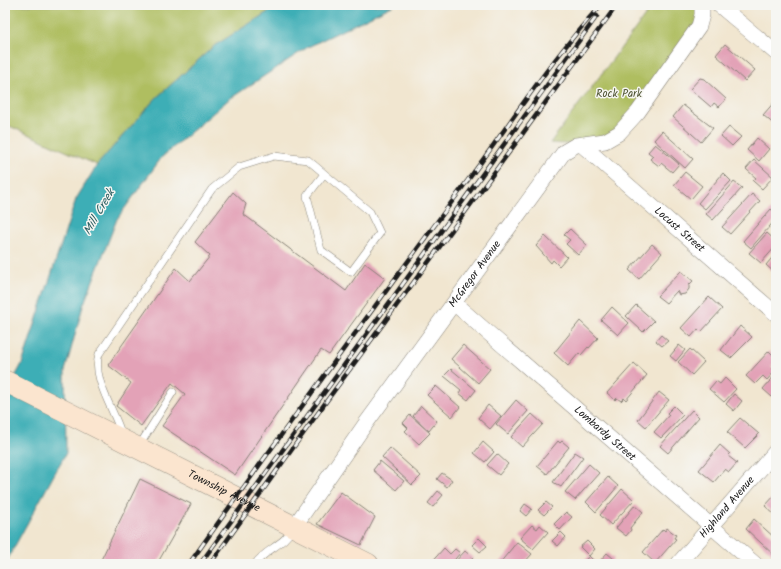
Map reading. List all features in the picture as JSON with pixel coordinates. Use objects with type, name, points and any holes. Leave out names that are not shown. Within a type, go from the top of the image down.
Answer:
[{"type":"main road","name":"Township Avenue","points":[[5,380],[80,420],[294,527],[359,562]]},
{"type":"street","name":"McGregor Avenue","points":[[294,527],[364,426],[564,152],[572,147],[596,144],[614,137],[638,112],[699,26],[702,15],[702,5]]},
{"type":"street","points":[[720,5],[776,53]]},
{"type":"street","name":"Locust Street","points":[[582,145],[776,314]]},
{"type":"street","name":"Lombardy Street","points":[[454,304],[755,564]]},
{"type":"street","name":"Highland Avenue","points":[[678,564],[776,451]]},
{"type":"lane","points":[[173,392],[130,444],[119,425],[103,388],[97,363],[98,354],[212,188],[239,167],[274,156],[308,160],[370,212],[380,233],[351,272],[321,250],[308,196],[324,174]]},
{"type":"lane","name":"McGregor Avenue","points":[[255,564],[265,552],[288,538],[294,527]]},
{"type":"green space","points":[[5,5],[279,5],[214,46],[155,99],[97,165],[5,124]]},
{"type":"green space","name":"Rock Park","points":[[653,5],[702,5],[702,15],[619,133],[582,145],[550,143]]},
{"type":"water","name":"Mill Creek","points":[[279,5],[394,5],[308,47],[228,100],[162,157],[117,219],[83,306],[65,371],[66,453],[5,564],[5,395],[22,364],[76,199],[97,165],[155,99],[214,46]]},
{"type":"building","points":[[725,44],[755,70],[745,81],[716,55]]},
{"type":"building","points":[[700,78],[704,79],[726,99],[719,107],[714,103],[711,107],[690,89]]},
{"type":"building","points":[[776,100],[776,126],[763,115]]},
{"type":"building","points":[[683,105],[713,128],[701,142],[673,117]]},
{"type":"building","points":[[729,127],[741,137],[732,146],[721,136]]},
{"type":"building","points":[[662,131],[693,159],[685,168],[654,140]]},
{"type":"building","points":[[757,138],[769,149],[759,161],[747,150]]},
{"type":"building","points":[[655,144],[679,164],[672,172],[661,163],[659,166],[650,159],[653,156],[648,152]]},
{"type":"building","points":[[754,160],[773,177],[762,189],[753,181],[756,178],[746,169]]},
{"type":"building","points":[[685,172],[702,186],[691,199],[674,185]]},
{"type":"building","points":[[723,173],[731,181],[705,209],[698,203]]},
{"type":"building","points":[[734,182],[742,188],[713,220],[706,214]]},
{"type":"building","points":[[233,192],[246,204],[243,214],[346,291],[365,263],[385,278],[329,355],[321,350],[235,475],[162,426],[185,394],[172,383],[141,426],[116,406],[131,383],[108,365],[176,268],[190,281],[210,256],[195,242]]},
{"type":"building","points":[[752,194],[760,201],[730,234],[722,227]]},
{"type":"building","points":[[771,209],[776,214],[776,219],[751,248],[743,241]]},
{"type":"building","points":[[570,229],[587,245],[578,255],[566,244],[570,240],[564,235]]},
{"type":"building","points":[[767,233],[776,241],[776,246],[761,263],[749,253]]},
{"type":"building","points":[[545,236],[567,257],[559,266],[553,260],[551,263],[536,246]]},
{"type":"building","points":[[652,244],[662,253],[639,279],[629,270]]},
{"type":"building","points":[[776,253],[776,274],[766,265]]},
{"type":"building","points":[[681,271],[693,281],[689,285],[689,289],[685,294],[679,295],[677,291],[666,303],[657,296]]},
{"type":"building","points":[[709,297],[722,309],[701,332],[698,329],[691,337],[681,328]]},
{"type":"building","points":[[636,305],[654,321],[643,332],[626,316]]},
{"type":"building","points":[[612,307],[629,323],[618,335],[601,320]]},
{"type":"building","points":[[580,321],[598,338],[581,355],[579,353],[568,366],[554,353]]},
{"type":"building","points":[[740,326],[752,337],[731,358],[721,350]]},
{"type":"building","points":[[661,335],[668,341],[662,346],[656,341]]},
{"type":"building","points":[[463,345],[490,369],[478,383],[451,359]]},
{"type":"building","points":[[679,345],[685,350],[676,361],[670,356]]},
{"type":"building","points":[[690,349],[704,362],[692,375],[678,362]]},
{"type":"building","points":[[769,351],[776,358],[776,361],[771,367],[775,371],[767,380],[763,376],[755,384],[746,376]]},
{"type":"building","points":[[634,363],[647,375],[626,400],[624,398],[621,401],[617,398],[615,400],[607,393]]},
{"type":"building","points":[[451,369],[476,390],[468,400],[459,393],[461,390],[444,376]]},
{"type":"building","points":[[776,374],[776,392],[772,397],[763,389]]},
{"type":"building","points":[[725,378],[736,389],[724,402],[709,389],[716,381],[720,384]]},
{"type":"building","points":[[436,386],[460,407],[452,417],[427,395]]},
{"type":"building","points":[[659,392],[669,400],[646,427],[638,420]]},
{"type":"building","points":[[734,394],[742,401],[734,411],[726,404]]},
{"type":"building","points":[[516,400],[528,411],[508,434],[496,424]]},
{"type":"building","points":[[488,405],[501,416],[490,429],[478,418]]},
{"type":"building","points":[[421,406],[437,421],[429,431],[413,416]]},
{"type":"building","points":[[674,406],[683,415],[661,438],[654,432],[669,415],[667,413]]},
{"type":"building","points":[[692,410],[699,417],[668,453],[660,446]]},
{"type":"building","points":[[532,414],[543,424],[522,447],[511,437]]},
{"type":"building","points":[[410,415],[430,433],[419,444],[405,431],[408,428],[403,423]]},
{"type":"building","points":[[740,418],[759,434],[745,448],[727,432]]},
{"type":"building","points":[[558,441],[560,443],[562,441],[569,447],[547,474],[537,466]]},
{"type":"building","points":[[483,442],[494,452],[485,462],[474,453]]},
{"type":"building","points":[[720,445],[730,454],[728,456],[737,463],[729,472],[725,469],[714,482],[699,470]]},
{"type":"building","points":[[390,448],[421,476],[412,485],[382,457]]},
{"type":"building","points":[[575,452],[583,457],[561,487],[553,482]]},
{"type":"building","points":[[497,454],[508,464],[499,475],[487,465]]},
{"type":"building","points":[[380,461],[404,481],[396,490],[373,470]]},
{"type":"building","points":[[589,464],[599,473],[575,500],[565,492]]},
{"type":"building","points":[[442,473],[452,480],[447,487],[437,479]]},
{"type":"building","points":[[608,477],[618,486],[596,512],[586,502]]},
{"type":"building","points":[[140,479],[191,504],[157,564],[99,564]]},
{"type":"building","points":[[622,489],[634,500],[611,525],[600,515]]},
{"type":"building","points":[[438,491],[443,495],[433,507],[428,503]]},
{"type":"building","points":[[341,492],[375,517],[361,545],[317,524]]},
{"type":"building","points":[[776,494],[776,516],[765,506]]},
{"type":"building","points":[[546,502],[552,507],[544,515],[538,510]]},
{"type":"building","points":[[525,504],[532,509],[526,516],[520,511]]},
{"type":"building","points":[[635,505],[643,512],[630,528],[631,530],[626,536],[616,528]]},
{"type":"building","points":[[566,512],[572,517],[560,530],[554,524]]},
{"type":"building","points":[[754,519],[776,539],[776,557],[746,529]]},
{"type":"building","points":[[532,525],[537,529],[540,525],[548,532],[533,549],[520,538]]},
{"type":"building","points":[[667,528],[676,535],[674,538],[676,539],[655,563],[643,552],[663,529],[665,531]]},
{"type":"building","points":[[561,532],[566,537],[558,546],[552,541]]},
{"type":"building","points":[[479,538],[487,546],[480,552],[472,545]]},
{"type":"building","points":[[587,541],[595,549],[589,556],[580,547]]},
{"type":"building","points":[[517,542],[532,554],[523,564],[499,564]]},
{"type":"building","points":[[444,548],[450,554],[455,549],[460,553],[451,564],[430,564]]},
{"type":"building","points":[[465,551],[473,558],[468,564],[453,564]]},
{"type":"building","points":[[607,553],[614,559],[609,564],[601,564],[599,562]]},
{"type":"building","points":[[589,556],[597,564],[582,564]]},
{"type":"railway","points":[[189,564],[292,419],[532,91],[565,47],[601,5]]},
{"type":"railway","points":[[210,564],[328,399],[617,5]]},
{"type":"railway","points":[[200,564],[597,16]]}]
